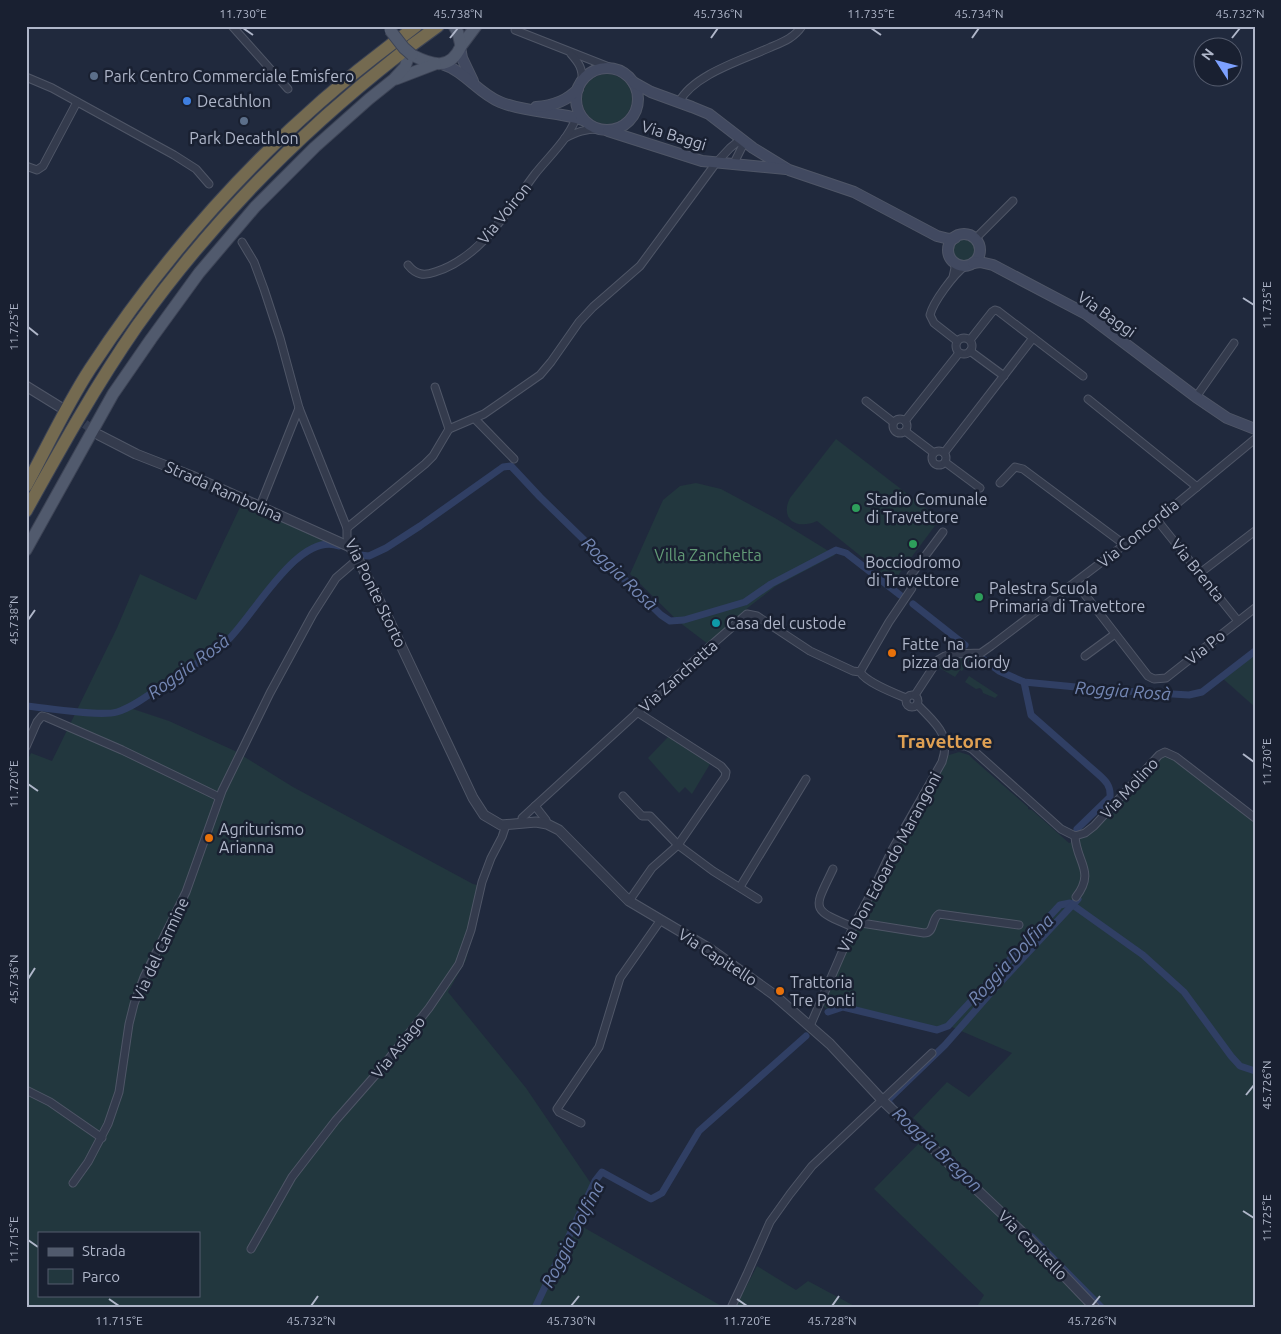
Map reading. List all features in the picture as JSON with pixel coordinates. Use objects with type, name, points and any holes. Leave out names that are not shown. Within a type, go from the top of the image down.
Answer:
[{"type":"highway","points":[[26,511],[101,380],[173,278],[242,197],[319,121],[405,48],[416,26]]},
{"type":"highway","points":[[26,486],[90,370],[135,305],[183,242],[229,190],[291,128],[344,81],[405,48],[438,26]]},
{"type":"highway","points":[[26,522],[84,416],[101,380]]},
{"type":"main road","points":[[454,26],[458,33],[460,47]]},
{"type":"main road","points":[[394,80],[453,58],[476,26]]},
{"type":"main road","points":[[389,28],[405,48],[438,64]]},
{"type":"main road","name":"Via Baggi","points":[[460,47],[462,58],[475,85]]},
{"type":"main road","points":[[26,550],[113,394],[150,338],[199,273],[255,206],[285,176],[349,117],[394,80],[405,66],[405,48]]},
{"type":"main road","name":"Via Baggi","points":[[438,64],[459,72],[486,94],[501,103],[523,109],[579,116],[602,130],[702,160],[789,170]]},
{"type":"main road","name":"Via Baggi","points":[[523,109],[547,106],[571,97],[588,74],[605,68],[614,69],[622,72],[646,90],[708,114],[741,140],[789,170],[854,192],[937,236],[949,239],[963,235],[972,236],[980,251],[993,265]]},
{"type":"main road","name":"Via Baggi","points":[[602,130],[622,126],[634,114],[638,98],[633,82]]},
{"type":"main road","points":[[579,116],[576,103],[580,85]]},
{"type":"main road","name":"Via Baggi","points":[[937,236],[949,249],[954,262],[993,265],[1086,314],[1196,397],[1227,418],[1255,429]]},
{"type":"main road","points":[[949,249],[955,238]]},
{"type":"main road","points":[[969,264],[978,258],[980,251]]},
{"type":"street","points":[[232,26],[288,89]]},
{"type":"street","points":[[679,102],[682,96],[698,81],[790,39],[802,26]]},
{"type":"street","name":"Via Baggi","points":[[515,30],[614,69]]},
{"type":"street","points":[[569,52],[579,63],[583,72],[580,85]]},
{"type":"street","points":[[26,77],[77,102],[174,155],[196,169],[209,184]]},
{"type":"street","points":[[26,166],[37,170],[43,166],[77,102]]},
{"type":"street","points":[[561,114],[566,118],[570,129]]},
{"type":"street","name":"Via Voiron","points":[[408,265],[414,272],[426,275],[454,264],[469,254],[486,239],[503,218],[563,140],[579,116]]},
{"type":"street","name":"Via Voiron","points":[[563,140],[587,129],[602,130]]},
{"type":"street","points":[[347,528],[425,464],[433,456],[449,429],[474,418],[511,396],[540,375],[588,312],[640,266],[716,162],[741,140],[742,147],[733,165]]},
{"type":"street","points":[[975,239],[1013,201]]},
{"type":"street","name":"Via Ponte Storto","points":[[242,242],[254,262],[264,288],[299,408],[347,528],[347,538],[350,547],[358,558],[389,620],[484,816],[500,825],[522,822]]},
{"type":"street","points":[[953,280],[954,262]]},
{"type":"street","points":[[957,341],[934,324],[930,315],[935,303],[953,280],[969,264]]},
{"type":"street","points":[[970,340],[995,310],[1083,376]]},
{"type":"street","points":[[957,341],[963,338],[970,340]]},
{"type":"street","points":[[944,453],[1033,338]]},
{"type":"street","points":[[959,353],[966,354],[970,351],[972,346],[970,340]]},
{"type":"street","points":[[957,341],[956,349],[959,353]]},
{"type":"street","points":[[1196,397],[1234,343]]},
{"type":"street","points":[[970,351],[1004,376]]},
{"type":"street","points":[[905,421],[959,353]]},
{"type":"street","points":[[26,386],[60,406]]},
{"type":"street","points":[[435,387],[449,429]]},
{"type":"street","name":"Via Concordia","points":[[1088,399],[1196,486]]},
{"type":"street","points":[[866,401],[893,422]]},
{"type":"street","points":[[260,506],[299,408]]},
{"type":"street","points":[[474,418],[514,459]]},
{"type":"street","points":[[893,422],[900,419],[905,421]]},
{"type":"street","points":[[905,421],[907,427],[905,431]]},
{"type":"street","points":[[893,422],[893,428],[896,432],[905,431]]},
{"type":"street","points":[[905,431],[934,453]]},
{"type":"street","name":"Strada Rambolina","points":[[99,434],[136,454],[260,506],[350,547]]},
{"type":"street","name":"Via Concordia","points":[[915,695],[938,660],[953,654],[981,653],[1125,545],[1255,440]]},
{"type":"street","points":[[934,453],[939,451],[944,453]]},
{"type":"street","points":[[934,453],[932,458],[935,464],[942,465],[945,462]]},
{"type":"street","points":[[944,453],[946,457],[945,462]]},
{"type":"street","points":[[945,462],[980,488]]},
{"type":"street","points":[[1000,483],[1015,467],[1023,469],[1125,545]]},
{"type":"street","name":"Via Brenta","points":[[1157,520],[1238,621]]},
{"type":"street","points":[[1200,573],[1255,531]]},
{"type":"street","points":[[860,672],[889,622],[912,588],[908,581],[910,575],[943,532]]},
{"type":"street","name":"Via del Carmine","points":[[73,1183],[102,1138],[119,1092],[129,1024],[134,1004],[144,977],[186,892],[220,797],[270,694],[313,614],[336,578],[358,558]]},
{"type":"street","name":"Via Po","points":[[1076,583],[1148,676],[1154,680],[1166,678],[1255,608]]},
{"type":"street","name":"Via Zanchetta","points":[[522,822],[522,818],[747,614],[757,616],[810,651],[853,671],[860,672],[864,677],[906,698]]},
{"type":"street","points":[[1085,656],[1115,634]]},
{"type":"street","points":[[910,695],[915,695],[918,699],[917,704],[913,707],[910,706],[906,702],[906,698],[910,695]]},
{"type":"street","points":[[917,704],[939,725],[945,745],[966,746],[972,749],[1061,829],[1075,836],[1086,877],[1082,890],[1076,898]]},
{"type":"street","points":[[628,901],[652,868],[678,845],[725,777],[726,772],[721,766],[638,712]]},
{"type":"street","points":[[26,747],[37,722],[42,716],[46,716],[220,797]]},
{"type":"street","name":"Via Don Edoardo Marangoni","points":[[810,1026],[854,924],[874,890],[892,850],[942,762],[945,745]]},
{"type":"street","name":"Via Molino","points":[[1075,836],[1085,833],[1094,826],[1159,755],[1165,752],[1176,757],[1255,818]]},
{"type":"street","points":[[740,887],[806,779]]},
{"type":"street","points":[[623,796],[642,816],[650,816],[678,845],[713,871],[758,899]]},
{"type":"street","name":"Via Capitello","points":[[535,806],[547,824],[559,830],[628,901],[742,970],[810,1026],[830,1044],[882,1101],[1027,1237],[1095,1308]]},
{"type":"street","points":[[522,822],[547,824]]},
{"type":"street","name":"Via Asiago","points":[[251,1249],[292,1177],[336,1120],[379,1071],[428,1008],[459,964],[471,930],[482,882],[490,858],[506,824]]},
{"type":"street","points":[[833,869],[818,902],[821,911],[829,917],[854,924],[924,933],[932,930],[934,918],[939,914],[1019,925]]},
{"type":"street","points":[[581,1122],[556,1109],[599,1047],[620,978],[660,921]]},
{"type":"street","points":[[730,1308],[748,1274],[770,1222],[812,1166],[932,1053]]},
{"type":"street","points":[[26,1090],[50,1102],[102,1138]]},
{"type":"green space","points":[[607,74],[616,76],[627,85],[632,99],[630,108],[621,119],[607,124],[598,122],[587,113],[582,99],[584,90],[593,79]]},
{"type":"green space","points":[[965,239],[973,243],[977,251],[973,259],[965,263],[957,259],[953,251],[957,243]]},
{"type":"green space","name":"Stadio Comunale di Travettore","points":[[836,439],[940,519],[893,582],[817,521],[803,524],[797,523],[792,521],[787,512],[790,498]]},
{"type":"green space","name":"Villa Zanchetta","points":[[696,483],[721,489],[775,518],[835,555],[776,586],[750,606],[708,644],[679,622],[630,574],[663,500],[680,486]]},
{"type":"green space","points":[[242,503],[330,539],[331,547],[317,549],[302,558],[275,586],[220,651],[130,708],[169,721],[235,751],[293,787],[473,884],[485,887],[466,960],[448,992],[526,1088],[594,1188],[576,1223],[725,1308],[26,1308],[26,764],[31,753],[52,761],[117,628],[140,574],[196,600]]},
{"type":"green space","points":[[1255,653],[1255,707],[1221,677]]},
{"type":"green space","points":[[953,658],[970,659],[962,671],[960,670],[955,677],[938,667]]},
{"type":"green space","points":[[969,676],[998,695],[995,698],[983,693],[980,688],[976,689],[965,682]]},
{"type":"green space","points":[[668,737],[710,764],[692,794],[685,787],[679,793],[648,758]]},
{"type":"green space","points":[[959,752],[969,755],[1028,809],[1032,810],[1069,843],[1075,841],[1159,756],[1171,757],[1255,823],[1255,1308],[976,1308],[984,1295],[874,1189],[929,1133],[913,1118],[947,1082],[969,1097],[1012,1053],[945,1024],[932,1029],[836,1005],[827,1010],[821,1003],[856,927],[871,927],[926,936],[927,930],[859,918],[941,765],[949,755]]},
{"type":"green space","points":[[757,1266],[796,1290],[808,1281],[858,1308],[735,1308]]},
{"type":"waterway","name":"Roggia Rosà","points":[[360,555],[369,556],[386,548],[503,467],[511,466],[540,497],[661,615],[670,621],[684,620],[745,602],[771,584],[836,550],[846,553],[900,595]]},
{"type":"waterway","name":"Roggia Rosà","points":[[26,706],[99,713],[117,712],[129,707],[202,660],[226,642],[292,563],[308,551],[323,545],[339,546]]},
{"type":"waterway","name":"Roggia Rosà","points":[[913,604],[965,645]]},
{"type":"waterway","name":"Roggia Rosà","points":[[983,659],[999,671],[1024,682],[1189,695],[1202,692],[1255,651]]},
{"type":"waterway","name":"Roggia Bregon","points":[[1024,682],[1031,715],[1106,781],[1109,787],[1110,797],[1077,829]]},
{"type":"waterway","name":"Roggia Bregon","points":[[891,1105],[887,1101],[945,1045],[1078,899]]},
{"type":"waterway","name":"Roggia Dolfina","points":[[828,1012],[843,1007],[937,1030],[948,1026],[1060,905],[1070,903],[1143,955],[1184,992],[1231,1056],[1240,1066],[1255,1071]]},
{"type":"waterway","name":"Roggia Dolfina","points":[[535,1308],[595,1181],[602,1172],[651,1199],[662,1193],[699,1131],[806,1036]]},
{"type":"waterway","name":"Roggia Bregon","points":[[1032,1237],[1102,1308]]},
{"type":"tunnel","points":[[63,408],[97,433]]},
{"type":"place","name":"Park Centro Commerciale Emisfero","points":[[94,76]]},
{"type":"place","name":"Decathlon","points":[[187,101]]},
{"type":"place","name":"Park Decathlon","points":[[244,121]]},
{"type":"place","name":"Stadio Comunale di Travettore","points":[[856,508]]},
{"type":"place","name":"Bocciodromo di Travettore","points":[[913,544]]},
{"type":"place","name":"Palestra Scuola Primaria di Travettore","points":[[979,597]]},
{"type":"place","name":"Casa del custode","points":[[716,623]]},
{"type":"place","name":"Fatte 'na pizza da Giordy","points":[[892,653]]},
{"type":"place","name":"Agriturismo Arianna","points":[[209,838]]},
{"type":"place","name":"Trattoria Tre Ponti","points":[[780,991]]},
{"type":"district","name":"Travettore","points":[[945,741]]}]
